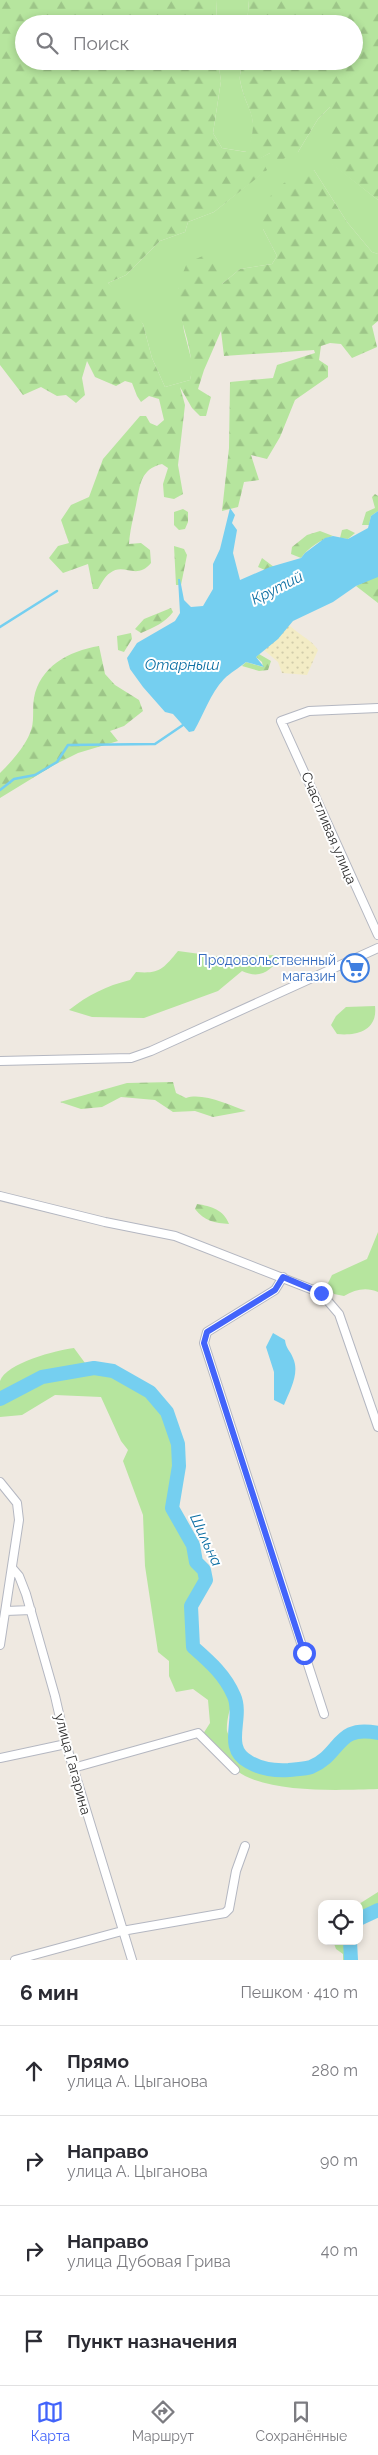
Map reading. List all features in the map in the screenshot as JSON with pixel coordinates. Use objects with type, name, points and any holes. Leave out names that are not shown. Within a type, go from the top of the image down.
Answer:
[{"type":"street","name":"Счастливая улица","points":[[378,708],[309,711],[281,720],[378,936]]},
{"type":"street","points":[[0,1061],[131,1058],[289,990],[378,948]]},
{"type":"street","points":[[0,1196],[105,1222],[175,1236],[321,1293],[339,1314],[378,1427]]},
{"type":"street","points":[[283,1277],[275,1290],[207,1332],[204,1343],[324,1714]]},
{"type":"street","points":[[0,1482],[17,1504],[19,1511],[13,1570],[0,1645]]},
{"type":"street","name":"улица Гагарина","points":[[13,1570],[22,1581],[31,1610],[66,1744],[132,1960]]},
{"type":"street","points":[[6,1611],[31,1610]]},
{"type":"street","points":[[73,1768],[198,1733],[235,1770]]},
{"type":"street","points":[[0,1758],[66,1744]]},
{"type":"street","points":[[14,1960],[122,1931],[225,1913],[229,1908],[236,1871],[245,1846]]},
{"type":"green space","points":[[0,0],[216,0],[217,15],[15,15],[15,70],[219,70],[221,81],[213,133],[222,148],[246,152],[251,140],[253,122],[240,80],[241,70],[363,70],[363,15],[248,15],[249,0],[378,0],[378,200],[330,163],[330,107],[318,119],[298,152],[279,161],[270,153],[261,158],[267,170],[214,212],[188,222],[185,232],[160,241],[126,275],[108,283],[127,300],[143,324],[152,358],[165,387],[190,380],[191,357],[178,301],[180,279],[187,263],[207,254],[218,256],[222,284],[240,269],[272,264],[277,256],[263,229],[261,207],[273,193],[290,179],[314,170],[347,222],[372,252],[378,254],[378,321],[372,326],[377,347],[352,358],[341,344],[330,343],[321,346],[319,360],[328,366],[328,377],[295,400],[280,437],[267,459],[251,455],[259,480],[244,482],[238,507],[222,511],[229,448],[230,382],[273,378],[277,365],[315,353],[314,350],[224,356],[221,331],[198,389],[211,397],[206,416],[200,416],[192,408],[180,387],[185,405],[178,465],[183,494],[174,499],[164,497],[163,484],[168,468],[162,464],[149,470],[140,485],[129,544],[141,543],[150,550],[151,563],[140,571],[115,570],[106,576],[98,589],[93,589],[88,564],[63,573],[49,558],[58,546],[69,543],[61,520],[71,505],[89,497],[103,459],[140,416],[146,416],[150,423],[157,426],[164,420],[159,399],[149,396],[141,402],[132,383],[125,381],[116,386],[95,377],[87,361],[82,378],[85,395],[76,403],[66,395],[57,396],[41,387],[23,395],[0,365]]},
{"type":"green space","points":[[216,0],[249,0],[248,15],[217,15]]},
{"type":"green space","points":[[219,70],[241,70],[240,80],[253,122],[251,140],[247,152],[222,148],[213,133],[221,81]]},
{"type":"green space","points":[[330,107],[330,162],[378,200],[378,254],[372,252],[347,222],[314,170],[263,229],[277,256],[272,264],[240,269],[222,284],[178,288],[184,331],[193,366],[190,380],[165,387],[152,358],[143,324],[108,283],[126,275],[160,241],[185,232],[188,222],[214,212],[266,170],[260,158],[270,153],[298,152],[318,119]]},
{"type":"green space","points":[[375,494],[378,496],[378,511],[371,516],[369,525],[362,525],[366,512],[375,508],[372,497]]},
{"type":"green space","points":[[183,509],[188,512],[188,522],[185,529],[179,530],[174,525],[174,512]]},
{"type":"green space","points":[[347,529],[355,533],[348,539],[340,538],[342,530]]},
{"type":"green space","points":[[320,531],[333,536],[315,544],[301,558],[291,554],[292,547],[307,535]]},
{"type":"green space","points":[[174,546],[184,549],[187,555],[181,585],[176,585]]},
{"type":"green space","points":[[262,558],[274,567],[265,570],[258,567]]},
{"type":"green space","points":[[378,577],[378,603],[356,586]]},
{"type":"green space","points":[[171,608],[173,612],[159,624],[141,633],[135,629],[144,619]]},
{"type":"green space","points":[[131,633],[132,639],[124,652],[118,650],[117,636]]},
{"type":"green space","points":[[99,646],[105,674],[115,685],[139,700],[143,711],[124,726],[110,731],[118,741],[78,753],[54,765],[0,798],[0,773],[21,749],[30,733],[34,698],[42,678],[49,669],[66,656]]},
{"type":"green space","points":[[259,654],[271,661],[268,670],[259,671],[242,666],[246,662],[263,667],[262,662],[256,657]]},
{"type":"green space","points":[[178,951],[215,956],[283,955],[265,972],[249,974],[242,971],[218,991],[144,1018],[92,1017],[69,1010],[98,992],[130,980],[136,972],[151,972],[160,969]]},
{"type":"green space","points":[[375,1006],[373,1021],[358,1033],[337,1034],[331,1025],[336,1016],[346,1007]]},
{"type":"green space","points":[[173,1082],[176,1093],[186,1098],[208,1098],[246,1111],[213,1117],[195,1111],[173,1112],[155,1100],[121,1097],[102,1107],[81,1109],[60,1102],[127,1083]]},
{"type":"green space","points":[[197,1204],[220,1212],[229,1224],[206,1219],[195,1209]]},
{"type":"green space","points":[[378,1232],[378,1292],[365,1289],[357,1290],[344,1296],[334,1294],[328,1283],[332,1275],[367,1259]]},
{"type":"green space","points":[[74,1348],[85,1363],[94,1368],[113,1371],[150,1392],[167,1412],[178,1444],[179,1466],[172,1508],[193,1545],[196,1562],[204,1570],[206,1580],[191,1606],[193,1647],[219,1669],[235,1698],[229,1714],[227,1731],[240,1757],[247,1763],[264,1769],[304,1769],[321,1762],[340,1742],[354,1733],[364,1731],[378,1733],[378,1789],[325,1790],[267,1784],[237,1771],[223,1759],[203,1734],[210,1723],[208,1700],[193,1689],[176,1692],[169,1676],[169,1661],[158,1652],[145,1566],[143,1515],[123,1461],[128,1450],[121,1441],[101,1397],[55,1395],[22,1415],[0,1417],[0,1381],[4,1374],[33,1358]]},
{"type":"green space","points":[[378,1892],[378,1910],[363,1917],[363,1901]]},
{"type":"green space","points":[[334,1945],[353,1945],[355,1960],[343,1960],[343,1954],[336,1949]]},
{"type":"sand","points":[[289,625],[318,650],[307,675],[282,673],[278,662],[264,650]]},
{"type":"water","name":"Отарныш","points":[[230,508],[235,515],[232,523],[237,530],[233,553],[240,580],[270,567],[301,558],[325,538],[333,536],[348,539],[368,528],[371,516],[378,511],[378,577],[356,586],[333,602],[293,621],[278,639],[256,657],[264,667],[246,662],[224,679],[211,698],[194,731],[189,732],[173,714],[165,712],[143,687],[130,669],[127,658],[137,643],[175,621],[180,613],[178,579],[180,579],[184,600],[191,607],[203,606],[213,589],[213,564],[220,549]]},
{"type":"water","points":[[273,1333],[285,1340],[295,1364],[295,1376],[284,1405],[274,1400],[274,1372],[266,1347]]},
{"type":"waterway","points":[[0,627],[57,591]]},
{"type":"waterway","points":[[0,790],[14,779],[35,775],[57,762],[68,745],[155,744],[183,725]]},
{"type":"waterway","name":"Шильна","points":[[0,1399],[42,1377],[94,1368],[113,1371],[150,1392],[167,1412],[178,1444],[179,1466],[172,1508],[193,1545],[196,1562],[204,1570],[206,1580],[191,1606],[193,1647],[222,1675],[234,1696],[237,1714],[235,1741],[241,1756],[249,1762],[268,1769],[306,1768],[311,1767],[329,1755],[347,1736],[364,1731],[378,1733]]},
{"type":"waterway","name":"Шильна","points":[[363,1917],[378,1910]]},
{"type":"waterway","name":"Шильна","points":[[350,1945],[351,1960]]},
{"type":"place","name":"Продовольственный магазин","points":[[355,968]]},
{"type":"route","points":[[304,1653],[204,1343],[204,1337],[207,1332],[275,1290],[283,1277],[321,1293]]},
{"type":"water label","name":"Крутий","points":[[277,588]]}]
